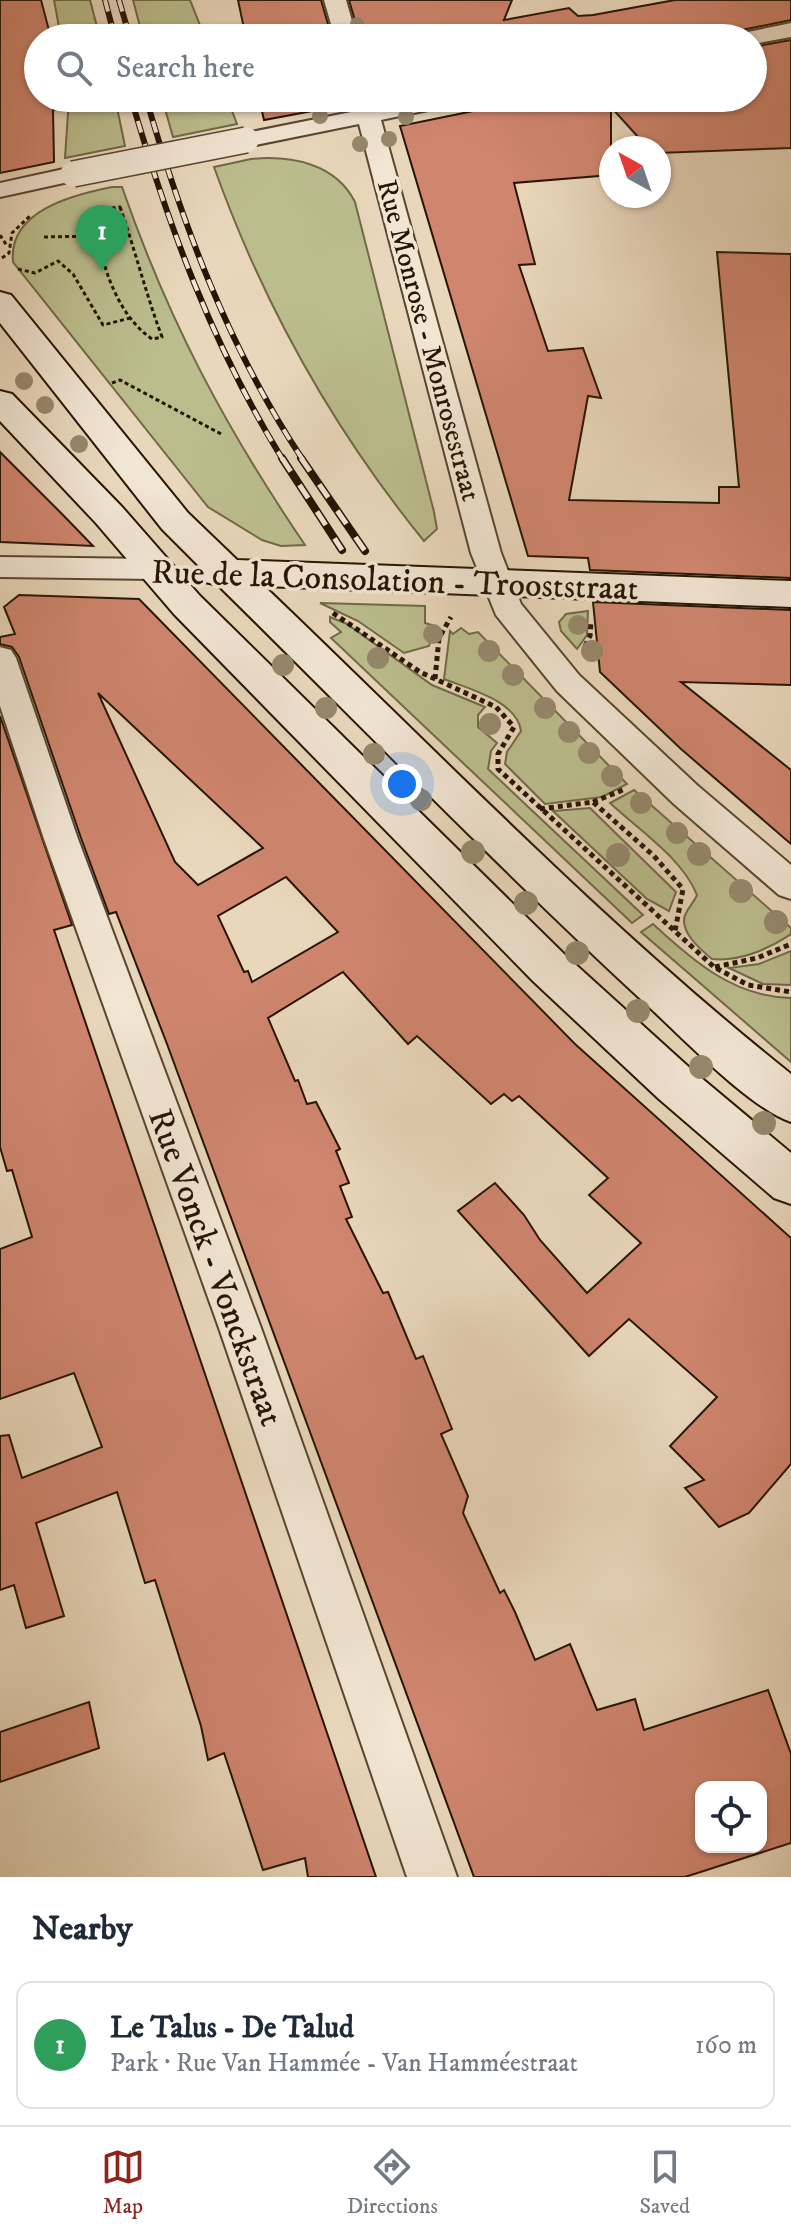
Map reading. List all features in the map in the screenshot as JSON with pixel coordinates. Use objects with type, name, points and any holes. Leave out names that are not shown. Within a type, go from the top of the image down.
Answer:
[{"type":"street","points":[[341,1],[344,24]]},
{"type":"street","points":[[767,35],[791,30]]},
{"type":"street","points":[[0,190],[246,140],[349,112]]},
{"type":"street","name":"Rue Monrose - Monrosestraat","points":[[368,112],[486,553],[507,608],[568,683],[686,795],[791,885]]},
{"type":"street","points":[[0,302],[175,521],[600,935],[722,1046],[791,1102]]},
{"type":"street","points":[[0,401],[109,515],[187,605],[549,968],[676,1085],[791,1183]]},
{"type":"street","name":"Rue de la Consolation - Trooststraat","points":[[0,567],[155,569],[791,594]]},
{"type":"street","name":"Rue Vonck - Vonckstraat","points":[[0,658],[61,839],[240,1328],[432,1877]]},
{"type":"path","points":[[98,236],[99,252],[130,318],[143,335],[152,339],[162,337],[144,290],[120,207],[110,211],[114,222]]},
{"type":"path","points":[[2,258],[8,255],[8,247],[18,225],[40,209]]},
{"type":"path","points":[[44,237],[98,236],[114,222],[125,220]]},
{"type":"path","points":[[0,235],[8,247]]},
{"type":"path","points":[[18,269],[35,273],[58,261],[76,275],[103,325],[130,318]]},
{"type":"path","points":[[108,384],[120,380],[223,435]]},
{"type":"path","points":[[327,610],[352,622],[419,671],[491,704],[508,717],[514,727],[498,754],[498,769],[651,915],[675,931],[714,967],[748,985],[791,992]]},
{"type":"path","points":[[435,679],[443,624],[455,613]]},
{"type":"path","points":[[581,650],[590,636],[591,615]]},
{"type":"path","points":[[540,809],[593,802],[629,787]]},
{"type":"path","points":[[593,802],[654,856],[683,889],[675,931]]},
{"type":"path","points":[[714,967],[757,958],[791,944]]},
{"type":"green space","points":[[54,0],[90,0],[96,24],[58,24]]},
{"type":"green space","points":[[133,0],[190,0],[199,24],[139,24]]},
{"type":"green space","points":[[68,112],[118,112],[125,146],[65,158]]},
{"type":"green space","points":[[166,112],[232,112],[237,124],[173,137]]},
{"type":"green space","points":[[251,159],[282,159],[311,165],[336,179],[355,202],[434,512],[437,529],[424,541],[359,454],[330,409],[278,316],[255,267],[214,167]]},
{"type":"green space","points":[[122,187],[179,328],[224,415],[305,545],[281,546],[262,540],[208,507],[13,262],[14,244],[32,218],[62,201]]},
{"type":"green space","points":[[320,603],[425,606],[425,623],[435,626],[429,646],[404,653],[358,621]]},
{"type":"green space","points":[[588,611],[587,635],[577,649],[561,631],[559,622],[566,614]]},
{"type":"green space","points":[[330,617],[347,624],[432,685],[485,707],[478,715],[478,727],[497,743],[491,751],[488,769],[643,915],[632,923],[331,638],[341,632],[330,622]]},
{"type":"green space","points":[[461,628],[469,634],[478,632],[627,784],[602,797],[545,804],[505,764],[507,752],[521,731],[511,712],[478,692],[444,679],[450,631],[453,634]]},
{"type":"green space","points":[[634,790],[791,928],[791,934],[773,945],[733,958],[712,959],[702,950],[687,933],[685,926],[686,913],[697,895],[690,882],[659,845],[610,803]]},
{"type":"green space","points":[[590,808],[676,892],[669,911],[647,899],[553,811]]},
{"type":"green space","points":[[653,924],[699,963],[733,984],[770,996],[791,998],[791,1062],[641,932]]},
{"type":"green space","points":[[791,951],[791,985],[763,984],[729,968],[759,964]]},
{"type":"building","points":[[0,0],[41,0],[47,24],[24,24],[24,112],[53,112],[54,162],[0,173]]},
{"type":"building","points":[[238,0],[321,0],[328,24],[243,24]]},
{"type":"building","points":[[349,0],[512,0],[504,20],[569,8],[578,16],[593,15],[675,0],[791,0],[791,20],[767,25],[356,24]]},
{"type":"building","points":[[791,40],[791,148],[671,153],[671,136],[637,136],[616,112],[767,112],[767,44]]},
{"type":"building","points":[[262,112],[307,112],[264,120]]},
{"type":"building","points":[[468,112],[611,112],[611,136],[599,136],[599,176],[514,183],[535,264],[519,265],[548,351],[583,348],[601,398],[588,396],[569,500],[719,503],[719,487],[739,487],[717,252],[791,254],[791,578],[590,570],[588,558],[528,556],[400,126]]},
{"type":"building","points":[[0,452],[62,514],[93,546],[0,542]]},
{"type":"building","points":[[19,595],[139,599],[575,1044],[791,1238],[791,1464],[749,1513],[719,1527],[685,1488],[704,1480],[670,1446],[717,1397],[629,1319],[589,1356],[458,1211],[495,1183],[587,1293],[641,1243],[589,1195],[608,1178],[519,1096],[512,1101],[504,1094],[491,1104],[417,1036],[408,1044],[343,972],[268,1018],[307,1104],[316,1102],[340,1149],[336,1151],[349,1183],[340,1186],[352,1217],[346,1219],[383,1293],[388,1292],[416,1359],[423,1356],[452,1429],[441,1434],[468,1496],[463,1513],[500,1593],[504,1590],[515,1612],[535,1660],[570,1644],[597,1710],[635,1699],[644,1730],[768,1690],[791,1754],[791,1843],[767,1851],[767,1781],[695,1781],[695,1853],[760,1853],[685,1877],[474,1877],[167,1044],[116,912],[109,914],[19,657],[12,647],[0,644],[0,637],[15,634],[4,607]],"holes":[[[98,693],[263,848],[198,885],[175,862]],[[286,877],[338,932],[252,982],[248,971],[244,972],[218,916]]]},
{"type":"building","points":[[593,602],[791,610],[791,685],[681,682],[791,770],[791,844],[681,749],[600,672]]},
{"type":"building","points":[[0,716],[72,925],[54,930],[376,1877],[308,1877],[305,1858],[263,1870],[224,1753],[208,1760],[201,1726],[155,1580],[145,1583],[117,1492],[36,1523],[64,1616],[26,1628],[14,1585],[0,1590],[0,1436],[9,1435],[22,1478],[102,1447],[74,1373],[0,1399],[0,1249],[32,1237],[12,1170],[7,1171],[0,1147]]},
{"type":"building","points":[[89,1702],[99,1748],[0,1782],[0,1732]]},
{"type":"railway","points":[[105,0],[111,24]]},
{"type":"railway","points":[[119,0],[126,24]]},
{"type":"railway","points":[[135,112],[177,239],[214,329],[283,460]]},
{"type":"railway","points":[[150,112],[192,240],[211,285],[252,375],[303,460]]},
{"type":"railway","points":[[282,458],[342,550]]},
{"type":"railway","points":[[301,458],[365,551]]},
{"type":"place","name":"Le Talus - De Talud","points":[[102,271]]}]
